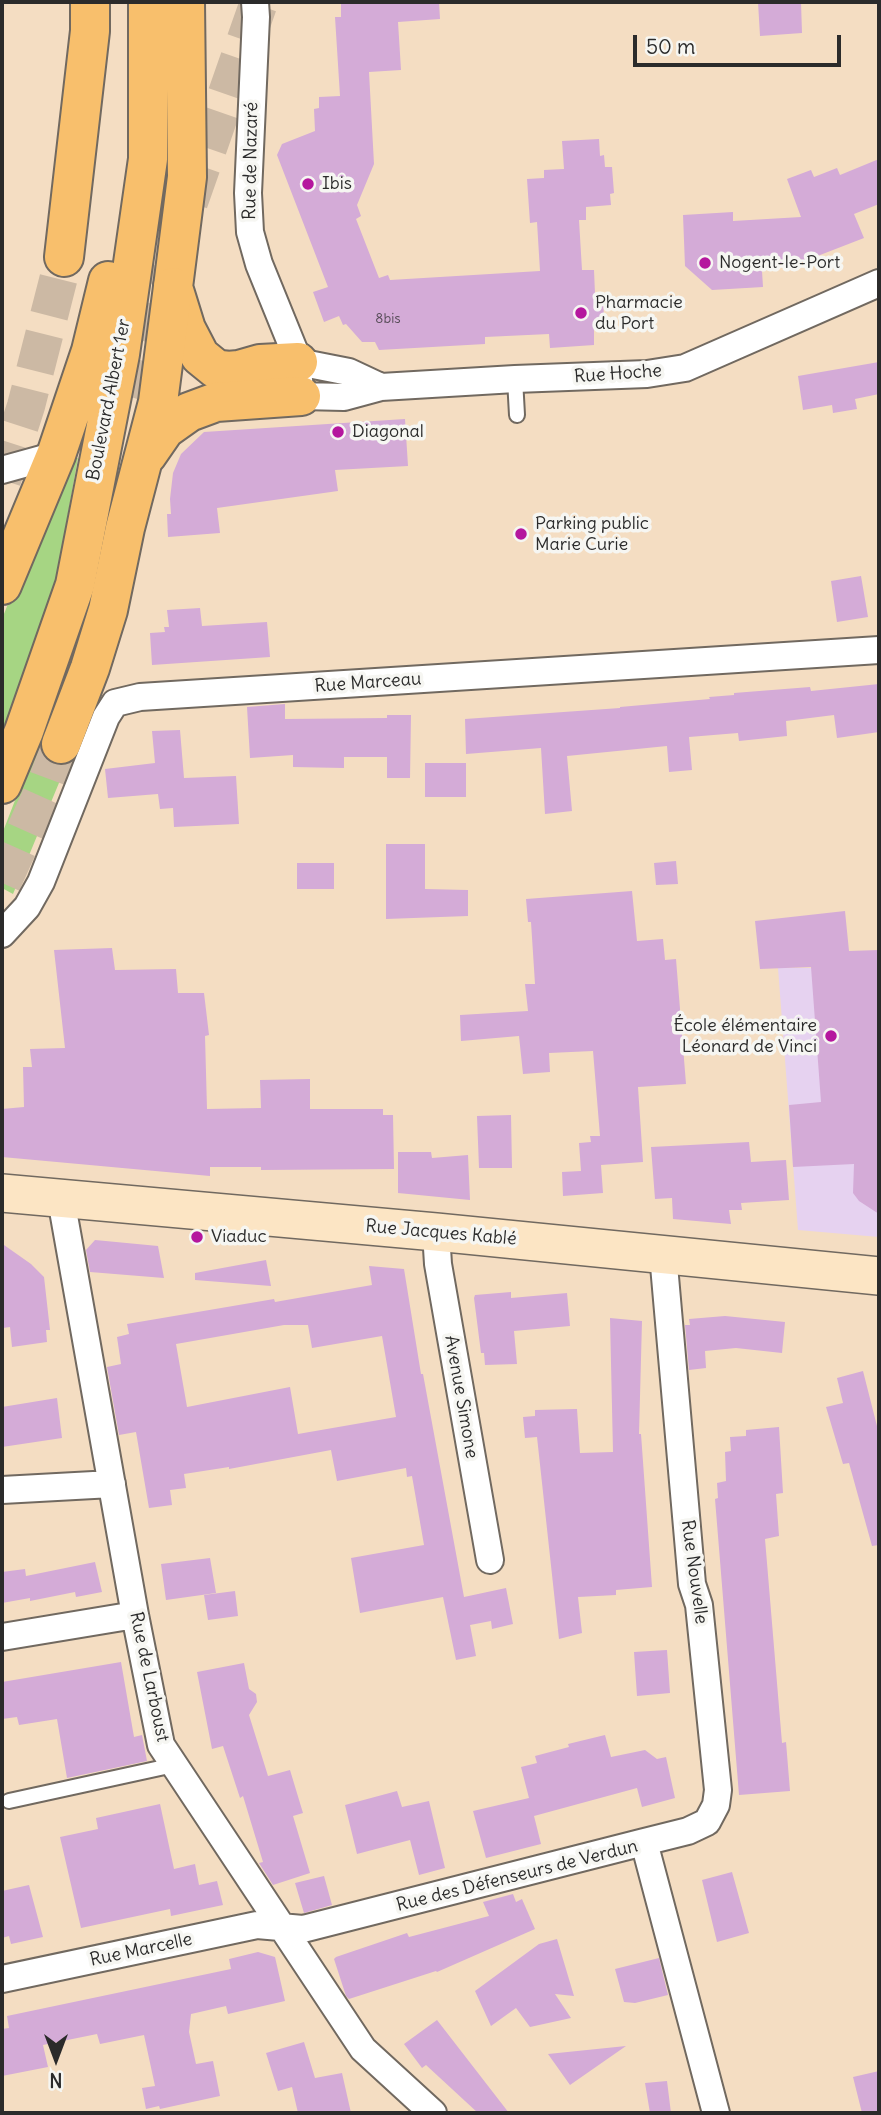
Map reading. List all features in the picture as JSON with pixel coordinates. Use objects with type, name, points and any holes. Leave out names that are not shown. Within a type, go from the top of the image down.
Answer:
[{"type":"main road","points":[[64,257],[90,31],[90,2]]},
{"type":"main road","name":"Boulevard Albert 1er","points":[[2,585],[56,455],[91,351],[123,223],[135,75],[129,2]]},
{"type":"main road","name":"Boulevard Albert 1er","points":[[2,784],[24,731],[75,585],[120,354],[148,159],[148,2]]},
{"type":"main road","points":[[61,744],[90,668],[108,610],[125,528],[158,402],[187,177],[185,2]]},
{"type":"main road","points":[[173,287],[194,347],[207,364],[227,371],[260,364],[299,379]]},
{"type":"main road","points":[[142,463],[165,429],[189,412],[299,379]]},
{"type":"main road","name":"Rue Jacques Kablé","points":[[2,1193],[879,1276]]},
{"type":"street","name":"Rue de Nazaré","points":[[255,2],[248,193],[250,232],[299,379]]},
{"type":"street","name":"Rue Hoche","points":[[299,379],[344,397],[381,387],[647,374],[685,368],[879,282]]},
{"type":"street","points":[[2,470],[56,455]]},
{"type":"street","name":"Rue Marceau","points":[[2,934],[26,907],[41,882],[106,717],[115,703],[154,696],[879,650]]},
{"type":"street","name":"Rue de Larboust","points":[[61,1199],[135,1615],[161,1745],[363,2049],[433,2113]]},
{"type":"street","name":"Avenue Simone","points":[[436,1233],[440,1274],[490,1560]]},
{"type":"street","name":"Rue Nouvelle","points":[[644,1842],[688,1831],[707,1822],[716,1805],[718,1790],[699,1605],[692,1584],[663,1254]]},
{"type":"street","points":[[2,1490],[112,1484]]},
{"type":"street","points":[[2,1637],[135,1615]]},
{"type":"street","name":"Rue des Défenseurs de Verdun","points":[[282,1926],[303,1929],[644,1842],[716,2113]]},
{"type":"street","name":"Rue Marcelle","points":[[2,1979],[257,1925],[282,1926]]},
{"type":"lane","points":[[516,379],[517,415]]},
{"type":"lane","points":[[9,1801],[174,1765]]},
{"type":"shaded area","name":"École élémentaire Léonard de Vinci","points":[[879,964],[879,1237],[798,1230],[778,968],[863,968],[863,965]]},
{"type":"green space","points":[[66,457],[78,458],[51,608],[2,736],[2,619]]},
{"type":"green space","points":[[40,736],[73,749],[13,894],[2,888],[2,834]]},
{"type":"building","points":[[341,2],[439,2],[440,19],[398,22],[401,70],[369,72],[374,164],[357,205],[361,216],[356,219],[379,278],[388,275],[390,280],[540,271],[537,222],[530,223],[527,179],[544,178],[544,170],[564,169],[562,141],[599,139],[600,156],[604,155],[605,167],[612,167],[614,193],[610,194],[611,205],[586,207],[586,220],[579,220],[582,270],[594,270],[595,294],[603,294],[604,320],[594,320],[594,345],[550,348],[549,334],[485,337],[485,344],[379,350],[375,342],[362,342],[346,324],[343,325],[339,316],[324,322],[313,292],[328,287],[277,155],[282,144],[315,131],[314,109],[319,108],[319,97],[340,96],[335,17],[341,17]]},
{"type":"building","points":[[758,2],[801,2],[802,33],[760,36]]},
{"type":"building","points":[[879,159],[879,204],[854,214],[864,238],[802,262],[780,264],[762,271],[763,287],[712,290],[685,266],[683,215],[733,212],[733,221],[801,217],[787,179],[811,170],[814,177],[837,168],[840,175]]},
{"type":"building","points":[[879,362],[879,394],[855,399],[857,409],[833,413],[832,405],[803,410],[798,376]]},
{"type":"building","points":[[405,419],[408,466],[335,470],[338,491],[217,508],[220,533],[168,537],[167,514],[171,514],[173,473],[181,454],[204,432]]},
{"type":"building","points":[[861,576],[868,617],[837,622],[831,581]]},
{"type":"building","points":[[200,608],[202,626],[267,622],[270,657],[152,665],[150,633],[165,632],[164,627],[169,627],[167,610]]},
{"type":"building","points":[[879,684],[879,732],[837,738],[834,715],[786,721],[787,736],[739,741],[738,733],[689,737],[692,770],[669,772],[667,746],[567,756],[572,811],[545,814],[541,748],[466,754],[465,719],[620,708],[710,699],[709,697],[734,693],[810,687],[811,691]]},
{"type":"building","points":[[285,704],[285,719],[387,718],[387,715],[411,715],[410,778],[387,778],[387,757],[344,757],[344,768],[293,767],[293,755],[250,758],[247,707]]},
{"type":"building","points":[[180,730],[184,778],[236,776],[239,824],[174,827],[173,808],[160,809],[158,794],[108,798],[105,769],[155,763],[152,731]]},
{"type":"building","points":[[425,763],[466,763],[466,797],[425,797]]},
{"type":"building","points":[[386,844],[425,844],[425,889],[468,890],[468,916],[386,919]]},
{"type":"building","points":[[676,861],[678,884],[656,885],[654,863]]},
{"type":"building","points":[[297,863],[334,863],[334,889],[297,889]]},
{"type":"building","points":[[632,891],[637,941],[663,939],[665,960],[676,959],[686,1084],[638,1087],[643,1162],[601,1165],[603,1193],[563,1196],[562,1172],[581,1171],[579,1143],[591,1142],[590,1136],[600,1136],[593,1051],[549,1053],[550,1072],[523,1074],[519,1036],[461,1041],[460,1015],[528,1011],[525,984],[535,984],[531,922],[528,922],[526,899]]},
{"type":"building","name":"École élémentaire Léonard de Vinci","points":[[845,911],[849,951],[879,950],[879,1214],[859,1201],[853,1193],[854,1164],[793,1167],[789,1105],[821,1102],[811,967],[760,969],[755,921]]},
{"type":"building","points":[[112,948],[115,970],[176,969],[178,993],[204,993],[209,1035],[205,1036],[207,1109],[261,1108],[260,1080],[310,1079],[310,1109],[383,1109],[383,1115],[393,1115],[394,1169],[261,1170],[261,1167],[210,1167],[210,1176],[2,1157],[2,1109],[24,1107],[23,1067],[32,1067],[30,1049],[65,1048],[54,950]]},
{"type":"building","points":[[511,1115],[512,1168],[479,1168],[477,1116]]},
{"type":"building","points":[[749,1142],[751,1162],[786,1160],[789,1200],[741,1203],[742,1210],[729,1210],[731,1224],[673,1219],[672,1198],[655,1199],[651,1147]]},
{"type":"building","points":[[398,1152],[431,1152],[432,1158],[468,1155],[470,1200],[398,1193]]},
{"type":"building","points":[[95,1240],[158,1246],[164,1278],[90,1272],[86,1250]]},
{"type":"building","points":[[4,1245],[44,1277],[50,1330],[46,1330],[47,1342],[12,1347],[10,1327],[3,1328]]},
{"type":"building","points":[[266,1260],[271,1286],[195,1280],[195,1273]]},
{"type":"building","points":[[369,1266],[404,1269],[421,1374],[464,1597],[506,1588],[513,1624],[492,1629],[491,1621],[470,1625],[476,1656],[456,1660],[443,1597],[360,1613],[351,1558],[424,1545],[412,1476],[407,1477],[406,1468],[337,1481],[331,1450],[229,1469],[184,1474],[186,1488],[170,1490],[172,1505],[149,1508],[136,1432],[119,1435],[107,1367],[121,1364],[117,1337],[129,1334],[127,1324],[372,1285]],"holes":[[[284,1325],[308,1325],[312,1348],[382,1336],[396,1417],[298,1434],[290,1387],[187,1407],[176,1344]]]},
{"type":"building","points":[[511,1292],[511,1298],[567,1293],[570,1326],[514,1331],[517,1364],[485,1365],[484,1353],[481,1353],[475,1295]]},
{"type":"building","points":[[725,1316],[785,1322],[782,1353],[736,1348],[705,1351],[706,1368],[689,1370],[685,1325],[690,1325],[689,1319]]},
{"type":"building","points":[[610,1318],[642,1321],[639,1434],[652,1587],[616,1590],[616,1595],[578,1597],[582,1633],[559,1639],[537,1437],[525,1438],[523,1417],[535,1416],[535,1410],[577,1409],[580,1453],[613,1452]]},
{"type":"building","points":[[863,1371],[879,1434],[879,1545],[872,1546],[849,1463],[843,1464],[826,1407],[843,1403],[837,1378]]},
{"type":"building","points":[[57,1398],[62,1438],[2,1447],[2,1407]]},
{"type":"building","points":[[779,1427],[783,1493],[776,1494],[779,1536],[765,1539],[782,1743],[786,1742],[790,1791],[739,1795],[715,1499],[718,1498],[717,1483],[726,1481],[725,1452],[731,1451],[730,1437],[746,1436],[746,1430]]},
{"type":"building","points":[[210,1558],[216,1593],[166,1600],[161,1564]]},
{"type":"building","points":[[95,1562],[102,1592],[76,1597],[75,1592],[30,1601],[30,1598],[2,1603],[2,1572],[25,1569],[26,1576]]},
{"type":"building","points":[[235,1591],[238,1616],[208,1620],[204,1595]]},
{"type":"building","points":[[667,1650],[670,1693],[637,1696],[634,1652]]},
{"type":"building","points":[[121,1662],[134,1737],[142,1735],[147,1761],[67,1778],[57,1719],[19,1725],[17,1717],[2,1719],[2,1682]]},
{"type":"building","points":[[244,1663],[249,1689],[256,1694],[257,1702],[249,1715],[268,1776],[290,1770],[303,1813],[293,1816],[310,1873],[273,1885],[259,1863],[263,1862],[243,1796],[240,1798],[223,1746],[212,1749],[197,1672]]},
{"type":"building","points":[[605,1735],[611,1757],[645,1750],[657,1759],[666,1757],[675,1798],[642,1807],[637,1788],[534,1816],[541,1844],[486,1858],[473,1811],[529,1798],[521,1767],[537,1763],[535,1756]]},
{"type":"building","points":[[397,1791],[402,1807],[429,1801],[445,1868],[419,1875],[410,1840],[357,1854],[345,1805]]},
{"type":"building","points":[[160,1804],[174,1869],[195,1864],[199,1885],[217,1881],[223,1905],[171,1916],[170,1909],[81,1928],[60,1837],[98,1829],[96,1818]]},
{"type":"building","points":[[732,1872],[749,1933],[717,1942],[702,1880]]},
{"type":"building","points":[[324,1876],[332,1905],[304,1913],[295,1883]]},
{"type":"building","points":[[29,1885],[43,1937],[11,1944],[9,1936],[2,1938],[2,1891]]},
{"type":"building","points":[[513,1894],[516,1902],[522,1899],[535,1929],[437,1972],[349,1999],[346,1996],[334,1959],[336,1957],[407,1933],[409,1937],[489,1916],[483,1902]]},
{"type":"building","points":[[557,1939],[574,1996],[555,1994],[571,2018],[530,2027],[516,2008],[491,2026],[475,1991],[539,1944]]},
{"type":"building","points":[[258,1952],[275,1957],[285,2001],[228,2014],[226,2006],[191,2014],[189,2032],[196,2064],[213,2061],[220,2096],[160,2109],[159,2106],[146,2109],[142,2088],[155,2086],[144,2035],[100,2044],[97,2034],[43,2045],[48,2067],[2,2076],[2,2029],[9,2028],[7,2016],[231,1969],[229,1959]]},
{"type":"building","points":[[659,1958],[668,1995],[635,2003],[624,2002],[615,1969]]},
{"type":"building","points":[[437,2020],[509,2113],[478,2113],[426,2065],[422,2068],[404,2044]]},
{"type":"building","points":[[304,2042],[315,2078],[342,2073],[351,2113],[298,2113],[292,2087],[278,2091],[266,2053]]},
{"type":"building","points":[[626,2046],[570,2085],[548,2054]]},
{"type":"building","points":[[879,2071],[879,2113],[862,2113],[853,2077]]},
{"type":"building","points":[[667,2081],[671,2113],[650,2113],[645,2083]]},
{"type":"tunnel","points":[[189,202],[258,5]]},
{"type":"tunnel","points":[[2,480],[26,406],[64,257]]},
{"type":"tunnel","points":[[125,395],[166,269]]},
{"type":"tunnel","points":[[2,883],[61,744]]},
{"type":"place","name":"Ibis","points":[[308,184]]},
{"type":"place","name":"Nogent-le-Port","points":[[705,263]]},
{"type":"place","name":"Pharmacie du Port","points":[[581,313]]},
{"type":"place","name":"Diagonal","points":[[338,432]]},
{"type":"place","name":"Parking public Marie Curie","points":[[521,534]]},
{"type":"place","name":"École élémentaire Léonard de Vinci","points":[[831,1036]]},
{"type":"place","name":"Viaduc","points":[[197,1237]]}]
